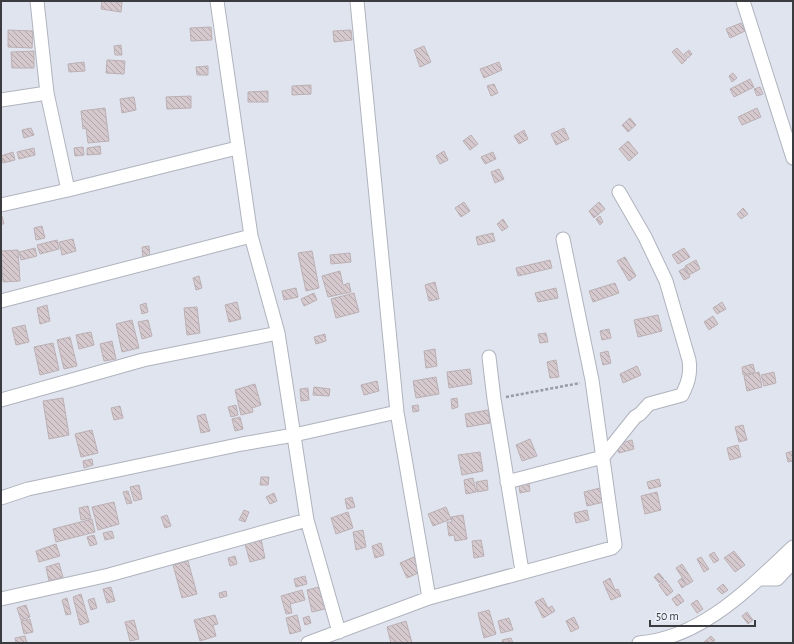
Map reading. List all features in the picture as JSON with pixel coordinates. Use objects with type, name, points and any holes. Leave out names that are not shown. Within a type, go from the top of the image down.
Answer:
[{"type":"street","points":[[37,1],[47,93],[68,190]]},
{"type":"street","points":[[217,1],[237,148],[251,236],[278,333],[307,520],[339,632]]},
{"type":"street","points":[[357,1],[397,412],[429,598]]},
{"type":"street","points":[[743,1],[793,158]]},
{"type":"street","points":[[1,100],[47,93]]},
{"type":"street","points":[[1,205],[237,148]]},
{"type":"street","points":[[507,482],[603,457],[635,417],[640,414],[649,404],[682,395],[687,386],[691,371],[680,326],[666,281],[645,237],[619,192]]},
{"type":"street","points":[[1,301],[251,236]]},
{"type":"street","points":[[308,643],[429,598],[614,546],[615,542],[592,380],[563,239]]},
{"type":"street","points":[[1,400],[143,360],[278,333]]},
{"type":"street","points":[[489,357],[494,399],[522,572]]},
{"type":"street","points":[[1,498],[28,489],[242,444],[294,435],[397,412]]},
{"type":"street","points":[[1,599],[109,575],[307,520]]},
{"type":"street","points":[[639,643],[670,637],[707,620],[759,579],[793,547]]},
{"type":"street","points":[[759,579],[777,579],[793,562]]},
{"type":"path","points":[[494,399],[592,380]]},
{"type":"building","points":[[102,1],[122,2],[121,12],[101,9]]},
{"type":"building","points":[[741,23],[745,31],[730,38],[726,29]]},
{"type":"building","points":[[211,27],[212,40],[191,41],[190,28]]},
{"type":"building","points":[[8,30],[33,31],[32,48],[8,47]]},
{"type":"building","points":[[351,30],[352,40],[334,42],[333,31]]},
{"type":"building","points":[[121,45],[122,55],[115,55],[114,46]]},
{"type":"building","points":[[424,46],[431,62],[420,67],[414,50]]},
{"type":"building","points":[[677,48],[687,59],[682,64],[672,52]]},
{"type":"building","points":[[689,50],[692,54],[688,58],[684,54]]},
{"type":"building","points":[[34,51],[34,68],[12,68],[11,52]]},
{"type":"building","points":[[107,60],[125,61],[124,74],[106,73]]},
{"type":"building","points":[[84,62],[85,71],[69,72],[68,64]]},
{"type":"building","points":[[499,62],[502,70],[484,78],[480,69]]},
{"type":"building","points":[[208,66],[208,75],[197,75],[196,67]]},
{"type":"building","points":[[733,73],[737,78],[732,82],[729,76]]},
{"type":"building","points":[[750,79],[754,87],[734,97],[730,89]]},
{"type":"building","points":[[494,84],[498,93],[491,96],[487,86]]},
{"type":"building","points":[[311,85],[311,94],[292,95],[292,86]]},
{"type":"building","points":[[760,87],[763,94],[757,96],[754,89]]},
{"type":"building","points":[[268,91],[268,102],[248,102],[248,92]]},
{"type":"building","points":[[191,96],[191,108],[167,109],[166,97]]},
{"type":"building","points":[[134,97],[136,110],[122,113],[120,99]]},
{"type":"building","points":[[105,108],[109,141],[88,143],[86,128],[83,129],[81,111]]},
{"type":"building","points":[[757,108],[761,117],[742,125],[738,117]]},
{"type":"building","points":[[630,118],[636,125],[628,132],[622,125]]},
{"type":"building","points":[[31,128],[34,135],[24,138],[22,130]]},
{"type":"building","points":[[564,128],[569,139],[556,145],[551,134]]},
{"type":"building","points":[[524,130],[528,139],[519,144],[514,136]]},
{"type":"building","points":[[471,135],[478,144],[470,150],[463,141]]},
{"type":"building","points":[[628,141],[638,153],[629,161],[619,149]]},
{"type":"building","points":[[100,146],[101,154],[87,155],[87,148]]},
{"type":"building","points":[[83,147],[84,155],[75,156],[74,148]]},
{"type":"building","points":[[34,148],[35,155],[19,159],[17,152]]},
{"type":"building","points":[[444,151],[448,160],[440,164],[436,156]]},
{"type":"building","points":[[13,152],[15,160],[3,163],[1,156]]},
{"type":"building","points":[[493,152],[496,159],[485,164],[481,157]]},
{"type":"building","points":[[499,169],[504,179],[495,183],[491,172]]},
{"type":"building","points":[[464,202],[470,211],[461,217],[455,208]]},
{"type":"building","points":[[599,202],[605,209],[594,218],[589,211]]},
{"type":"building","points":[[743,208],[748,214],[741,219],[737,214]]},
{"type":"building","points":[[2,216],[4,224],[1,224]]},
{"type":"building","points":[[600,216],[603,222],[600,225],[596,219]]},
{"type":"building","points":[[503,219],[508,227],[502,231],[497,224]]},
{"type":"building","points":[[42,226],[45,238],[36,240],[34,228]]},
{"type":"building","points":[[493,233],[495,241],[478,245],[476,237]]},
{"type":"building","points":[[73,239],[76,251],[62,255],[59,242]]},
{"type":"building","points":[[57,240],[59,249],[40,254],[37,245]]},
{"type":"building","points":[[149,246],[150,258],[143,259],[142,247]]},
{"type":"building","points":[[35,248],[37,256],[21,260],[19,252]]},
{"type":"building","points":[[684,248],[690,257],[678,264],[672,255]]},
{"type":"building","points":[[18,250],[20,281],[3,282],[1,251]]},
{"type":"building","points":[[312,251],[319,288],[306,291],[298,253]]},
{"type":"building","points":[[350,253],[351,262],[331,264],[330,255]]},
{"type":"building","points":[[625,257],[636,276],[629,281],[617,261]]},
{"type":"building","points":[[550,260],[552,268],[518,276],[516,268]]},
{"type":"building","points":[[696,260],[700,269],[689,275],[685,266]]},
{"type":"building","points":[[685,268],[690,277],[684,280],[679,271]]},
{"type":"building","points":[[340,271],[343,285],[349,283],[351,292],[328,297],[322,276]]},
{"type":"building","points":[[199,276],[202,288],[196,290],[193,278]]},
{"type":"building","points":[[435,282],[439,299],[429,301],[425,285]]},
{"type":"building","points":[[615,283],[619,293],[593,302],[589,291]]},
{"type":"building","points":[[296,288],[298,297],[284,300],[282,291]]},
{"type":"building","points":[[556,288],[558,298],[538,302],[535,293]]},
{"type":"building","points":[[314,293],[317,300],[304,306],[301,299]]},
{"type":"building","points":[[354,293],[359,312],[336,318],[331,299]]},
{"type":"building","points":[[237,302],[241,319],[229,322],[225,305]]},
{"type":"building","points":[[722,302],[726,309],[717,314],[713,308]]},
{"type":"building","points":[[146,303],[148,312],[142,314],[140,305]]},
{"type":"building","points":[[47,305],[50,321],[40,324],[37,308]]},
{"type":"building","points":[[197,307],[200,333],[187,335],[184,308]]},
{"type":"building","points":[[658,315],[662,331],[638,337],[634,320]]},
{"type":"building","points":[[713,316],[718,324],[709,330],[704,322]]},
{"type":"building","points":[[132,320],[139,348],[122,352],[116,324]]},
{"type":"building","points":[[148,320],[152,336],[142,339],[138,322]]},
{"type":"building","points":[[25,325],[29,342],[16,345],[12,328]]},
{"type":"building","points":[[609,329],[611,338],[602,340],[600,331]]},
{"type":"building","points":[[91,332],[94,345],[79,349],[76,335]]},
{"type":"building","points":[[546,333],[548,342],[540,343],[538,334]]},
{"type":"building","points":[[325,334],[326,341],[316,344],[314,337]]},
{"type":"building","points":[[70,337],[77,366],[64,369],[57,340]]},
{"type":"building","points":[[112,341],[116,359],[104,361],[100,344]]},
{"type":"building","points":[[53,343],[59,370],[40,375],[34,347]]},
{"type":"building","points":[[435,349],[437,366],[426,368],[424,351]]},
{"type":"building","points":[[608,351],[611,363],[603,365],[600,353]]},
{"type":"building","points":[[556,360],[559,377],[550,378],[547,362]]},
{"type":"building","points":[[753,364],[755,372],[743,375],[742,367]]},
{"type":"building","points":[[637,366],[641,375],[623,383],[620,374]]},
{"type":"building","points":[[470,369],[472,384],[449,388],[447,372]]},
{"type":"building","points":[[759,372],[762,387],[747,391],[744,376]]},
{"type":"building","points":[[774,372],[776,383],[764,386],[761,375]]},
{"type":"building","points":[[436,377],[439,394],[416,398],[413,381]]},
{"type":"building","points":[[377,381],[379,391],[364,395],[361,385]]},
{"type":"building","points":[[255,384],[261,405],[252,408],[253,412],[241,415],[235,390]]},
{"type":"building","points":[[314,387],[330,389],[329,396],[313,395]]},
{"type":"building","points":[[308,388],[309,400],[301,401],[300,389]]},
{"type":"building","points":[[63,398],[69,435],[49,439],[43,401]]},
{"type":"building","points":[[457,398],[458,407],[452,409],[451,399]]},
{"type":"building","points":[[236,405],[238,415],[231,417],[228,407]]},
{"type":"building","points":[[418,405],[419,411],[413,412],[412,406]]},
{"type":"building","points":[[120,406],[123,418],[114,420],[111,408]]},
{"type":"building","points":[[488,410],[490,423],[467,427],[465,414]]},
{"type":"building","points":[[205,414],[210,431],[201,433],[197,416]]},
{"type":"building","points":[[240,417],[243,429],[235,431],[232,419]]},
{"type":"building","points":[[743,425],[747,440],[739,442],[735,427]]},
{"type":"building","points":[[92,430],[98,453],[81,457],[75,434]]},
{"type":"building","points":[[530,439],[537,456],[522,461],[516,445]]},
{"type":"building","points":[[632,440],[634,449],[619,453],[617,444]]},
{"type":"building","points":[[738,445],[741,457],[730,460],[727,448]]},
{"type":"building","points":[[793,451],[793,461],[788,462],[786,453]]},
{"type":"building","points":[[480,452],[483,471],[462,475],[458,455]]},
{"type":"building","points":[[92,459],[93,465],[84,468],[83,461]]},
{"type":"building","points":[[261,477],[269,477],[268,485],[260,485]]},
{"type":"building","points":[[473,478],[476,492],[466,494],[464,480]]},
{"type":"building","points":[[659,479],[661,486],[649,489],[647,482]]},
{"type":"building","points":[[487,480],[488,490],[477,492],[476,482]]},
{"type":"building","points":[[529,483],[530,491],[520,493],[519,486]]},
{"type":"building","points":[[139,485],[142,499],[134,501],[130,487]]},
{"type":"building","points":[[600,488],[604,502],[587,506],[584,492]]},
{"type":"building","points":[[128,491],[132,503],[127,504],[123,492]]},
{"type":"building","points":[[657,492],[661,510],[645,514],[641,496]]},
{"type":"building","points":[[274,493],[277,501],[270,504],[266,497]]},
{"type":"building","points":[[352,497],[355,507],[347,509],[345,499]]},
{"type":"building","points":[[114,502],[119,524],[98,530],[92,507]]},
{"type":"building","points":[[88,506],[91,518],[81,520],[79,508]]},
{"type":"building","points":[[446,507],[451,519],[433,526],[428,514]]},
{"type":"building","points":[[244,510],[249,512],[245,522],[239,520]]},
{"type":"building","points":[[587,510],[589,520],[576,523],[574,513]]},
{"type":"building","points":[[348,512],[353,528],[336,534],[331,518]]},
{"type":"building","points":[[167,515],[171,526],[165,528],[161,517]]},
{"type":"building","points":[[463,515],[467,539],[455,541],[454,535],[449,536],[447,522],[452,522],[451,517]]},
{"type":"building","points":[[92,519],[95,532],[56,542],[53,529]]},
{"type":"building","points":[[363,530],[366,547],[356,550],[353,532]]},
{"type":"building","points":[[112,531],[114,538],[105,540],[103,533]]},
{"type":"building","points":[[94,535],[97,544],[90,546],[87,537]]},
{"type":"building","points":[[261,539],[265,558],[250,562],[245,544]]},
{"type":"building","points":[[481,540],[484,556],[474,558],[472,541]]},
{"type":"building","points":[[381,543],[384,555],[375,558],[372,546]]},
{"type":"building","points":[[56,544],[60,556],[39,562],[36,551]]},
{"type":"building","points":[[734,551],[745,565],[735,572],[724,558]]},
{"type":"building","points":[[714,552],[719,560],[714,563],[709,555]]},
{"type":"building","points":[[235,556],[237,564],[230,566],[228,558]]},
{"type":"building","points":[[416,556],[423,571],[407,578],[400,563]]},
{"type":"building","points":[[701,557],[709,569],[704,572],[697,559]]},
{"type":"building","points":[[188,561],[197,594],[182,598],[173,565]]},
{"type":"building","points":[[59,563],[63,577],[49,581],[46,567]]},
{"type":"building","points":[[682,564],[693,581],[687,585],[676,568]]},
{"type":"building","points":[[659,573],[664,579],[659,583],[654,577]]},
{"type":"building","points":[[305,576],[307,584],[296,587],[294,579]]},
{"type":"building","points":[[610,578],[615,590],[618,589],[621,596],[611,600],[603,582]]},
{"type":"building","points":[[682,578],[686,585],[682,588],[678,581]]},
{"type":"building","points":[[665,580],[673,591],[667,596],[659,585]]},
{"type":"building","points":[[723,584],[728,590],[722,594],[717,589]]},
{"type":"building","points":[[111,587],[115,601],[107,603],[103,589]]},
{"type":"building","points":[[319,587],[325,609],[312,612],[307,590]]},
{"type":"building","points":[[302,590],[305,600],[290,604],[292,613],[286,614],[281,596]]},
{"type":"building","points":[[226,591],[227,596],[220,598],[219,593]]},
{"type":"building","points":[[81,594],[89,622],[80,625],[73,597]]},
{"type":"building","points":[[679,594],[684,601],[677,606],[672,599]]},
{"type":"building","points":[[67,598],[71,614],[66,615],[62,600]]},
{"type":"building","points":[[94,598],[97,608],[91,610],[88,600]]},
{"type":"building","points":[[543,598],[548,608],[552,606],[555,611],[543,618],[535,602]]},
{"type":"building","points":[[697,600],[703,609],[697,613],[691,604]]},
{"type":"building","points":[[26,605],[30,617],[21,620],[17,608]]},
{"type":"building","points":[[489,610],[496,634],[484,638],[478,613]]},
{"type":"building","points":[[747,612],[753,620],[748,624],[742,616]]},
{"type":"building","points":[[215,615],[218,624],[213,625],[216,636],[200,641],[194,620]]},
{"type":"building","points":[[297,615],[301,631],[290,634],[286,618]]},
{"type":"building","points":[[309,616],[311,623],[305,625],[303,618]]},
{"type":"building","points":[[574,617],[579,628],[571,632],[566,621]]},
{"type":"building","points":[[509,618],[513,630],[501,633],[498,621]]},
{"type":"building","points":[[30,619],[33,632],[24,634],[21,621]]},
{"type":"building","points":[[134,620],[139,639],[130,641],[125,622]]},
{"type":"building","points":[[406,621],[412,643],[391,643],[387,627]]},
{"type":"building","points":[[25,636],[27,643],[16,643],[15,638]]},
{"type":"building","points":[[711,636],[715,640],[712,643],[703,643]]},
{"type":"building","points":[[511,638],[513,643],[503,643],[502,640]]}]
